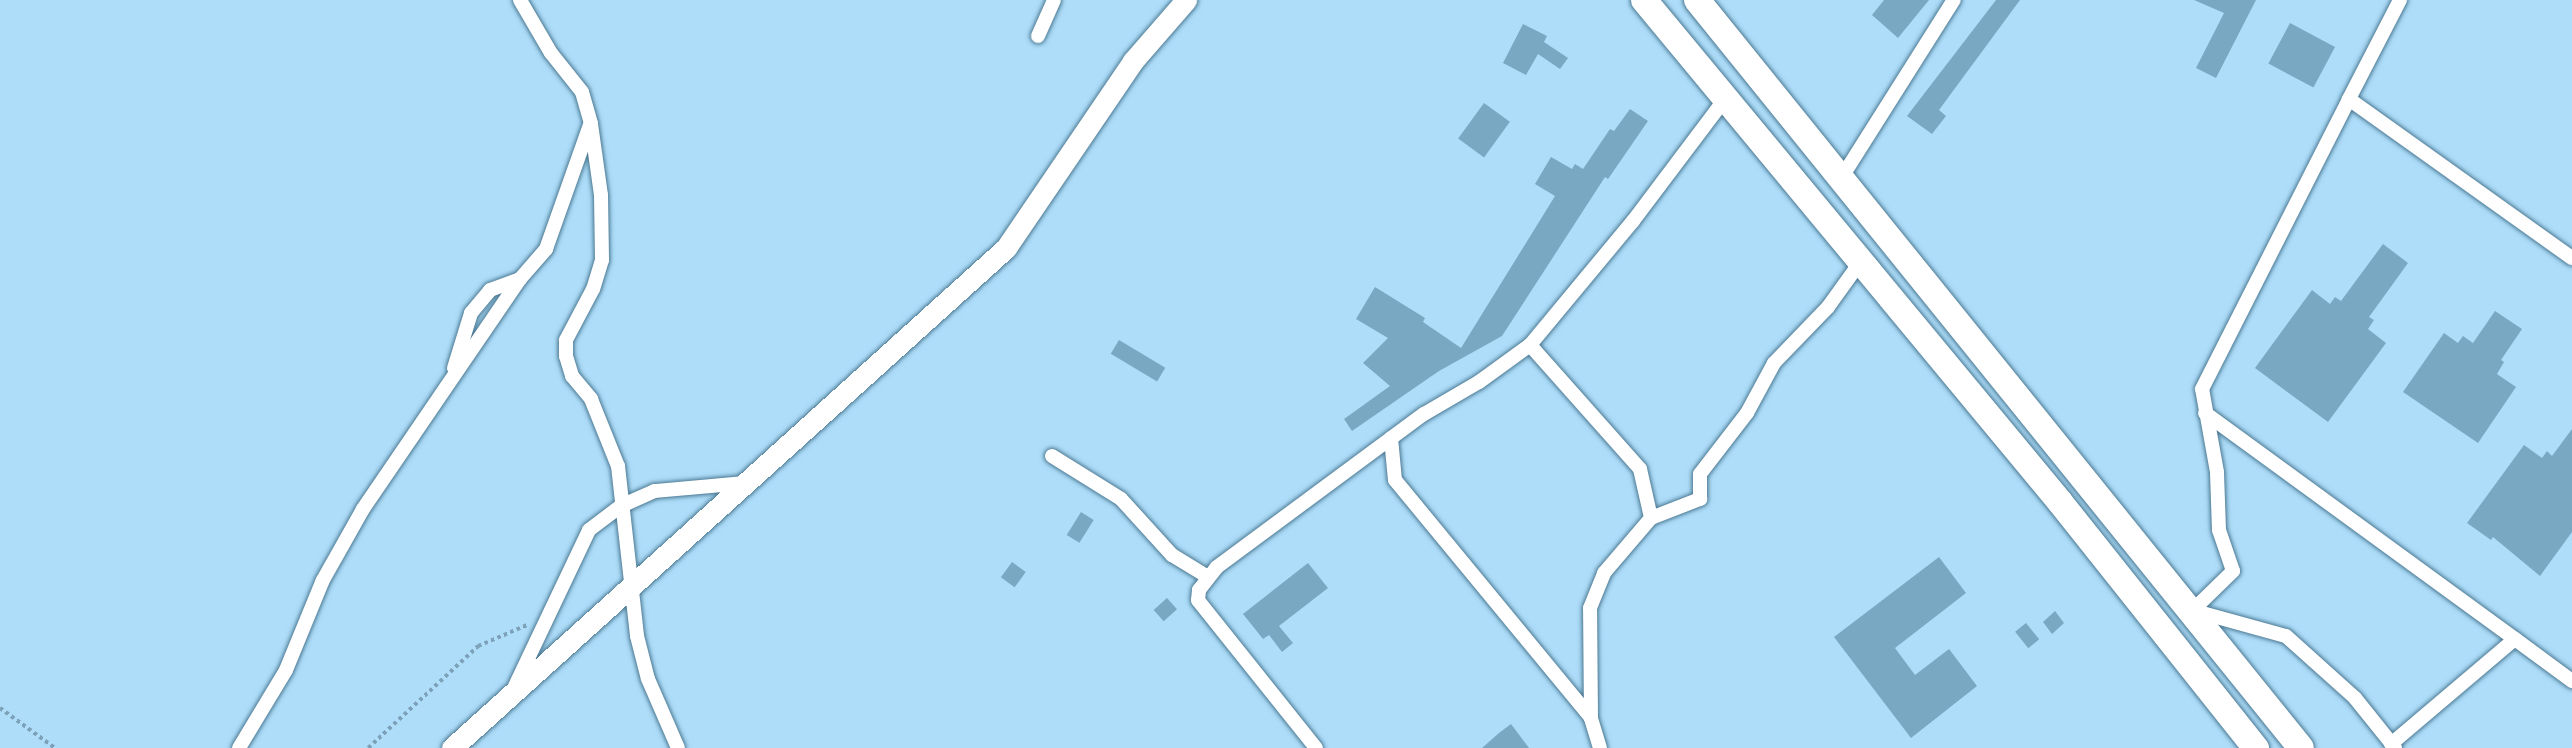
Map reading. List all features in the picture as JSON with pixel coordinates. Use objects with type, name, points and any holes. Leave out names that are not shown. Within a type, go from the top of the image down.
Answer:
[{"type":"highway","points":[[1644,0],[1861,261],[2256,748]]},
{"type":"highway","points":[[1697,0],[2301,748]]},
{"type":"main road","points":[[452,748],[1006,248],[1133,61],[1186,0]]},
{"type":"street","points":[[520,0],[551,54],[582,92],[591,124],[601,195],[602,260],[593,289],[566,340],[566,356],[572,376],[591,399],[618,467],[637,636],[648,679],[678,748]]},
{"type":"street","points":[[1038,36],[1054,0]]},
{"type":"street","points":[[1840,180],[1954,0]]},
{"type":"street","points":[[2400,0],[2202,389],[2217,472],[2219,530],[2233,571],[2193,611],[2286,636],[2355,698],[2393,746],[2515,639]]},
{"type":"street","points":[[1316,748],[1198,600],[1199,590],[1217,567],[1391,438],[1530,345],[1633,221],[1725,99]]},
{"type":"street","points":[[2349,99],[2572,258]]},
{"type":"street","points":[[239,748],[286,670],[329,568],[363,509],[520,279],[546,249],[591,124]]},
{"type":"street","points":[[1600,748],[1591,718],[1590,608],[1604,573],[1651,518],[1700,499],[1700,474],[1747,414],[1774,363],[1828,307],[1861,261]]},
{"type":"street","points":[[451,380],[471,313],[490,290],[520,279]]},
{"type":"street","points":[[1530,345],[1640,470],[1651,518]]},
{"type":"street","points":[[2205,412],[2572,681]]},
{"type":"street","points":[[1391,438],[1395,480],[1591,718]]},
{"type":"street","points":[[1052,456],[1121,499],[1172,555],[1208,577]]},
{"type":"street","points":[[512,694],[589,530],[621,506],[655,491],[746,483]]},
{"type":"path","points":[[368,748],[478,646],[548,616]]},
{"type":"path","points":[[0,708],[55,748]]},
{"type":"building","points":[[1884,0],[1929,0],[1898,38],[1872,15]]},
{"type":"building","points":[[1996,0],[2020,0],[1939,110],[1946,116],[1932,134],[1907,116]]},
{"type":"building","points":[[2194,0],[2256,0],[2216,78],[2196,68],[2224,13]]},
{"type":"building","points":[[2290,23],[2335,47],[2313,88],[2268,64]]},
{"type":"building","points":[[1523,24],[1547,36],[1544,42],[1568,58],[1560,69],[1538,54],[1526,75],[1503,63]]},
{"type":"building","points":[[1484,103],[1510,122],[1484,157],[1458,139]]},
{"type":"building","points":[[1630,109],[1648,121],[1608,179],[1605,177],[1502,336],[1439,371],[1352,431],[1344,419],[1390,386],[1363,363],[1388,338],[1356,319],[1375,287],[1425,318],[1423,322],[1461,348],[1555,196],[1535,184],[1551,157],[1572,169],[1575,164],[1583,169],[1610,129],[1614,131]]},
{"type":"building","points":[[2383,244],[2408,263],[2369,317],[2374,320],[2368,329],[2386,343],[2328,422],[2255,368],[2312,290],[2330,304],[2335,297],[2341,301]]},
{"type":"building","points":[[2495,311],[2522,329],[2501,360],[2504,362],[2497,374],[2516,387],[2478,443],[2403,392],[2444,333],[2458,343],[2463,336],[2473,343]]},
{"type":"building","points":[[1119,340],[1165,368],[1157,382],[1111,354]]},
{"type":"building","points":[[2572,429],[2572,532],[2540,576],[2493,537],[2491,540],[2467,523],[2524,445],[2542,458],[2547,451],[2552,456]]},
{"type":"building","points":[[1081,512],[1094,520],[1079,543],[1067,535]]},
{"type":"building","points":[[1939,557],[1966,593],[1895,648],[1915,675],[1949,649],[1977,686],[1911,738],[1834,637]]},
{"type":"building","points":[[1012,562],[1026,572],[1015,587],[1001,577]]},
{"type":"building","points":[[1308,563],[1328,588],[1279,626],[1293,643],[1282,652],[1269,635],[1263,639],[1243,614]]},
{"type":"building","points":[[1167,598],[1177,609],[1164,621],[1154,610]]},
{"type":"building","points":[[2055,611],[2064,623],[2052,634],[2043,622]]},
{"type":"building","points":[[2026,623],[2039,639],[2028,648],[2015,632]]},
{"type":"building","points":[[1511,724],[1529,748],[1482,748],[1499,733]]}]
